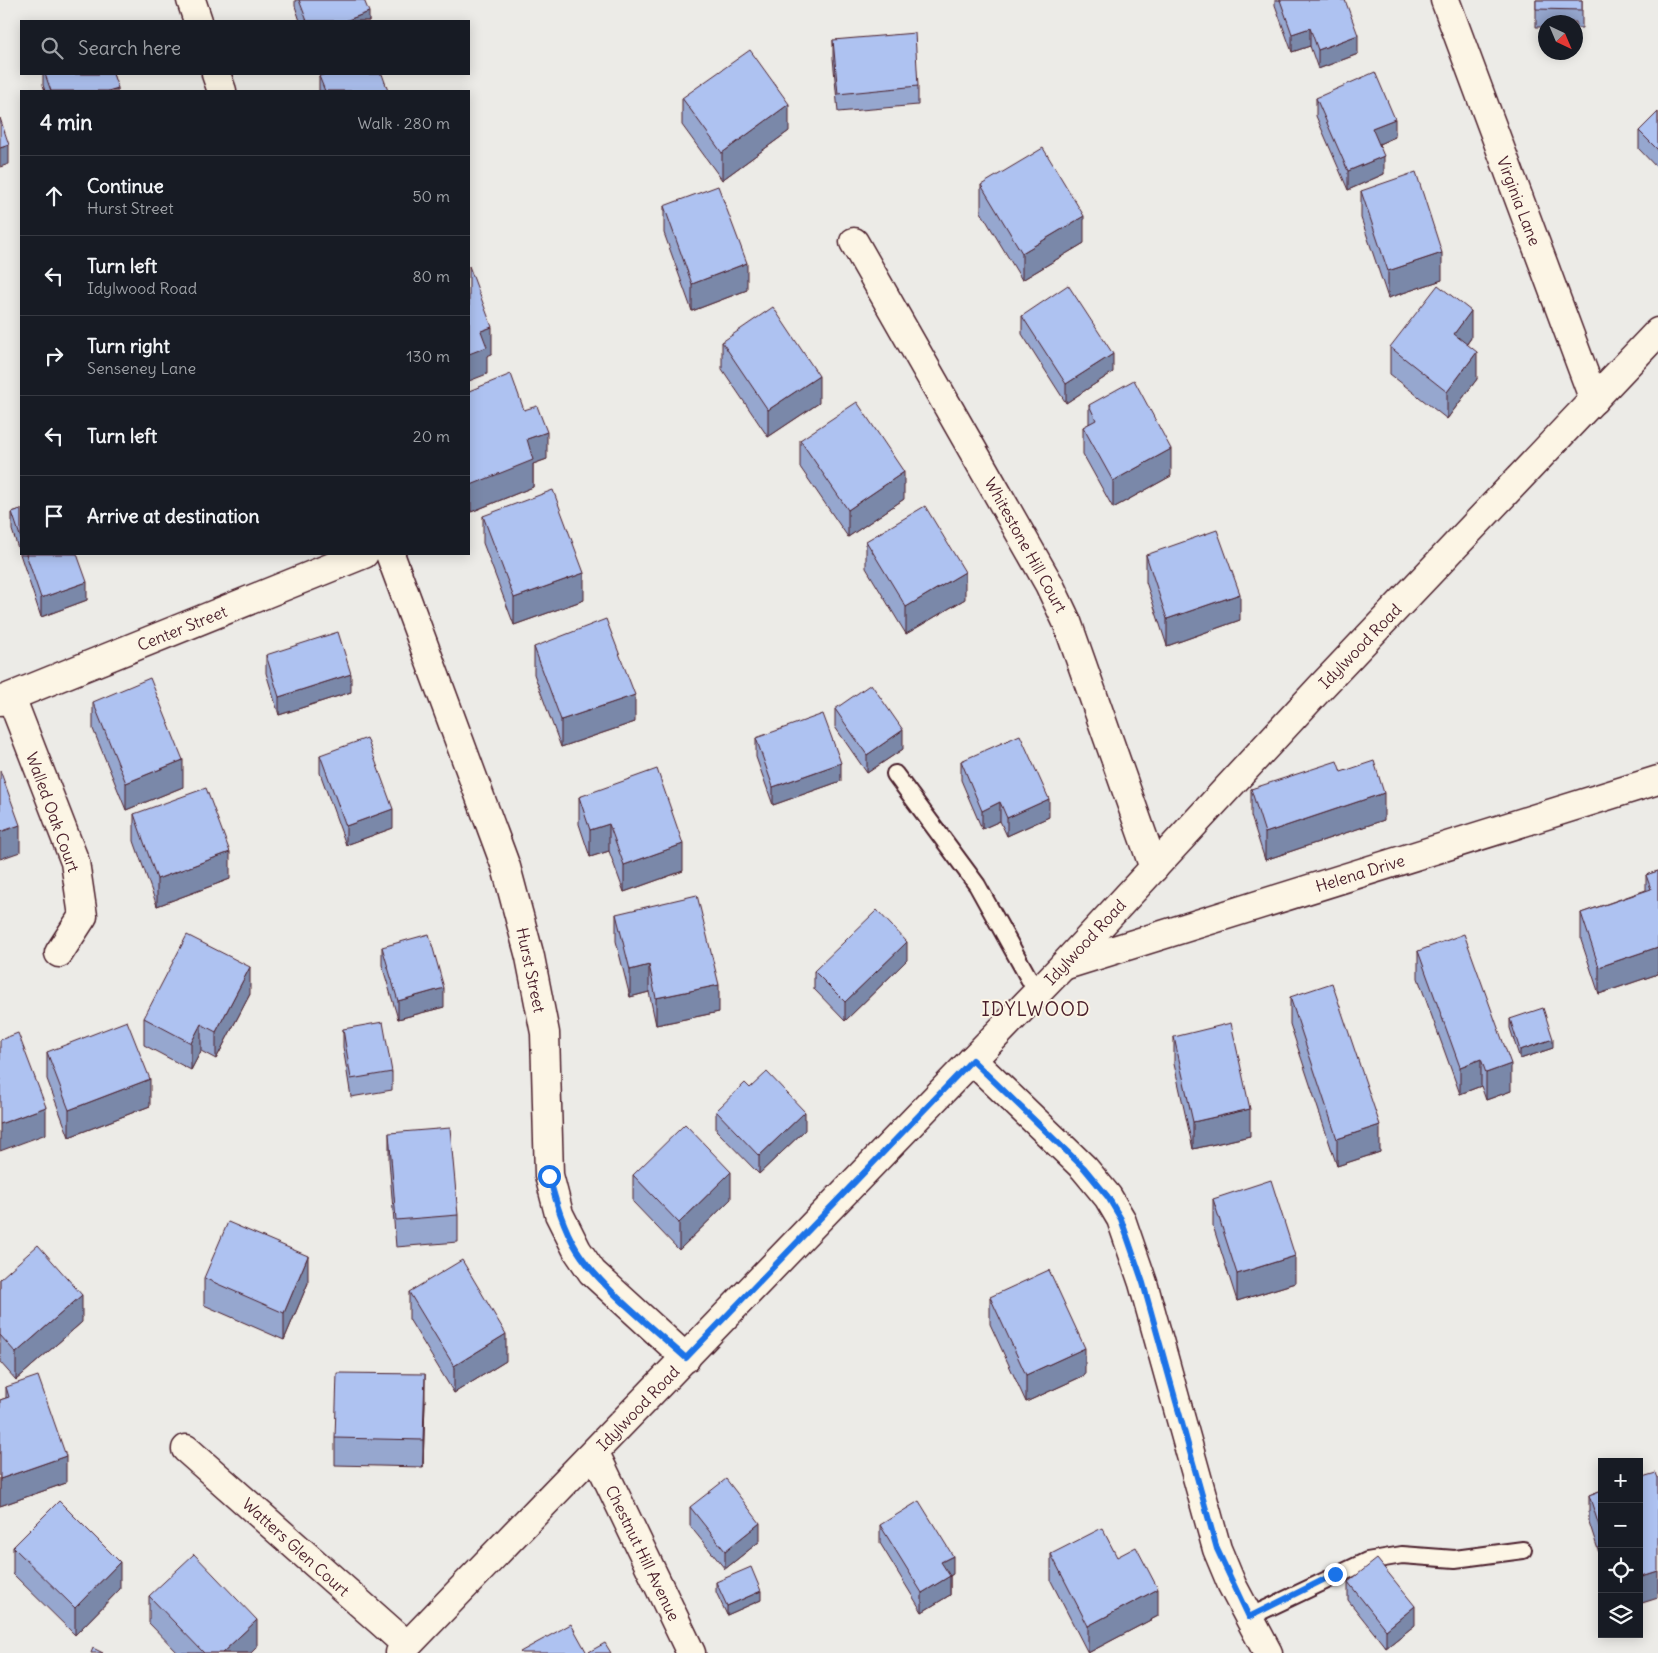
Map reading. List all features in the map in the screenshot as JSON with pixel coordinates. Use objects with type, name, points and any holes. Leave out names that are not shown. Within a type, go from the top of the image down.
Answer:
[{"type":"street","points":[[191,0],[198,20]]},
{"type":"street","name":"Virginia Lane","points":[[1445,0],[1594,400]]},
{"type":"street","points":[[216,75],[222,90]]},
{"type":"street","name":"Whitestone Hill Court","points":[[854,242],[1049,584],[1067,622],[1154,868]]},
{"type":"street","name":"Idylwood Road","points":[[403,1649],[448,1606],[1063,966],[1333,674],[1658,332]]},
{"type":"street","name":"Center Street","points":[[5,699],[362,555]]},
{"type":"street","name":"Hurst Street","points":[[390,555],[506,867],[530,957],[545,1033],[549,1176],[559,1214],[577,1250],[592,1272],[686,1358]]},
{"type":"street","name":"Walled Oak Court","points":[[5,699],[75,862],[83,916],[59,953]]},
{"type":"street","name":"Helena Drive","points":[[1063,966],[1658,780]]},
{"type":"street","points":[[972,1060],[1084,1168],[1108,1197],[1121,1219],[1143,1283],[1217,1549],[1268,1653]]},
{"type":"street","name":"Watters Glen Court","points":[[186,1449],[403,1649]]},
{"type":"street","name":"Chestnut Hill Avenue","points":[[595,1453],[691,1653]]},
{"type":"lane","points":[[895,774],[977,885],[1037,993]]},
{"type":"lane","points":[[1249,1617],[1367,1561],[1402,1555],[1455,1559],[1523,1550]]},
{"type":"building","points":[[299,0],[364,0],[369,12],[348,20],[307,20]]},
{"type":"building","points":[[1280,0],[1345,0],[1358,35],[1318,50],[1310,28],[1292,34]]},
{"type":"building","points":[[1536,0],[1582,0],[1582,10],[1536,9]]},
{"type":"building","points":[[915,33],[918,86],[838,94],[833,40]]},
{"type":"building","points":[[750,50],[789,104],[722,153],[682,98]]},
{"type":"building","points":[[1375,72],[1395,119],[1372,128],[1384,156],[1348,171],[1316,98]]},
{"type":"building","points":[[45,75],[113,75],[118,88],[111,90],[51,90]]},
{"type":"building","points":[[382,75],[388,90],[325,90],[319,76]]},
{"type":"building","points":[[1658,112],[1658,150],[1639,131]]},
{"type":"building","points":[[0,118],[9,145],[0,148]]},
{"type":"building","points":[[1043,148],[1084,216],[1022,253],[981,185]]},
{"type":"building","points":[[1416,172],[1442,253],[1388,271],[1361,191]]},
{"type":"building","points":[[718,186],[747,263],[692,284],[664,206]]},
{"type":"building","points":[[470,269],[492,327],[481,331],[487,347],[470,354]]},
{"type":"building","points":[[1068,285],[1113,354],[1066,384],[1022,316]]},
{"type":"building","points":[[1438,285],[1471,311],[1454,334],[1477,352],[1447,392],[1390,347]]},
{"type":"building","points":[[773,307],[819,376],[768,410],[722,342]]},
{"type":"building","points":[[511,374],[524,410],[537,406],[547,432],[527,439],[533,460],[471,485],[470,482],[470,391]]},
{"type":"building","points":[[1134,380],[1171,449],[1113,481],[1083,427],[1096,420],[1089,405]]},
{"type":"building","points":[[857,402],[904,472],[848,510],[800,440]]},
{"type":"building","points":[[553,490],[584,573],[514,598],[483,516]]},
{"type":"building","points":[[925,506],[965,572],[906,607],[866,541]]},
{"type":"building","points":[[20,509],[20,536],[12,512]]},
{"type":"building","points":[[1217,530],[1240,594],[1167,619],[1146,555]]},
{"type":"building","points":[[26,555],[77,555],[87,582],[41,598]]},
{"type":"building","points":[[606,619],[635,695],[561,720],[534,647]]},
{"type":"building","points":[[338,632],[351,674],[279,697],[266,655]]},
{"type":"building","points":[[150,678],[183,760],[126,783],[93,702]]},
{"type":"building","points":[[871,684],[903,730],[867,755],[835,709]]},
{"type":"building","points":[[823,714],[841,763],[773,787],[756,738]]},
{"type":"building","points":[[1020,735],[1049,799],[1007,818],[1000,802],[982,811],[961,761]]},
{"type":"building","points":[[367,738],[393,809],[346,826],[320,755]]},
{"type":"building","points":[[1337,761],[1341,772],[1374,761],[1384,793],[1265,833],[1251,789]]},
{"type":"building","points":[[657,769],[683,844],[624,865],[609,824],[590,830],[579,797]]},
{"type":"building","points":[[0,770],[20,825],[0,832]]},
{"type":"building","points":[[206,788],[230,852],[157,879],[134,814]]},
{"type":"building","points":[[1658,871],[1658,947],[1599,967],[1581,913],[1651,889],[1646,875]]},
{"type":"building","points":[[697,895],[719,985],[656,998],[649,965],[630,970],[616,914]]},
{"type":"building","points":[[877,910],[907,942],[845,1002],[814,971]]},
{"type":"building","points":[[429,934],[444,988],[398,1001],[382,947]]},
{"type":"building","points":[[1464,934],[1511,1064],[1486,1073],[1481,1059],[1460,1067],[1418,951]]},
{"type":"building","points":[[187,935],[250,967],[216,1032],[201,1024],[191,1043],[144,1018]]},
{"type":"building","points":[[1332,983],[1380,1125],[1337,1139],[1290,997]]},
{"type":"building","points":[[1543,1008],[1553,1039],[1520,1050],[1510,1019]]},
{"type":"building","points":[[127,1021],[150,1079],[69,1110],[47,1052]]},
{"type":"building","points":[[383,1022],[392,1072],[351,1079],[343,1029]]},
{"type":"building","points":[[1231,1023],[1250,1109],[1193,1122],[1174,1037]]},
{"type":"building","points":[[18,1033],[46,1107],[0,1124],[0,1040]]},
{"type":"building","points":[[767,1072],[805,1112],[759,1156],[716,1111],[745,1083],[750,1088]]},
{"type":"building","points":[[685,1124],[731,1172],[679,1223],[633,1175]]},
{"type":"building","points":[[450,1128],[458,1215],[396,1220],[389,1133]]},
{"type":"building","points":[[1271,1180],[1295,1256],[1237,1274],[1213,1199]]},
{"type":"building","points":[[228,1222],[308,1256],[284,1313],[204,1278]]},
{"type":"building","points":[[38,1245],[82,1295],[16,1353],[0,1335],[0,1279]]},
{"type":"building","points":[[462,1260],[506,1334],[454,1366],[409,1292]]},
{"type":"building","points":[[1049,1270],[1085,1348],[1026,1375],[990,1297]]},
{"type":"building","points":[[337,1373],[425,1374],[423,1440],[335,1438]]},
{"type":"building","points":[[38,1376],[66,1456],[0,1479],[0,1400],[9,1397],[6,1387]]},
{"type":"building","points":[[1656,1473],[1658,1478],[1658,1571],[1643,1576],[1643,1503],[1643,1477]]},
{"type":"building","points":[[726,1479],[760,1523],[725,1551],[690,1507]]},
{"type":"building","points":[[1598,1492],[1598,1523],[1589,1495]]},
{"type":"building","points":[[59,1501],[120,1562],[75,1608],[13,1547]]},
{"type":"building","points":[[919,1501],[953,1556],[941,1562],[950,1576],[922,1593],[880,1525]]},
{"type":"building","points":[[1102,1528],[1117,1557],[1136,1547],[1158,1589],[1088,1626],[1051,1554]]},
{"type":"building","points":[[194,1554],[257,1620],[222,1653],[204,1653],[149,1596]]},
{"type":"building","points":[[1377,1559],[1415,1606],[1386,1630],[1348,1582]]},
{"type":"building","points":[[751,1567],[761,1591],[727,1606],[716,1582]]},
{"type":"building","points":[[571,1624],[587,1653],[520,1652]]},
{"type":"building","points":[[605,1643],[611,1653],[587,1653]]},
{"type":"building","points":[[93,1648],[103,1653],[91,1653]]},
{"type":"district","name":"IDYLWOOD","points":[[1036,1009]]},
{"type":"route","points":[[549,1176],[559,1214],[577,1250],[592,1272],[686,1358],[972,1060],[1084,1168],[1108,1197],[1121,1219],[1143,1283],[1217,1549],[1249,1617],[1335,1574]]}]
